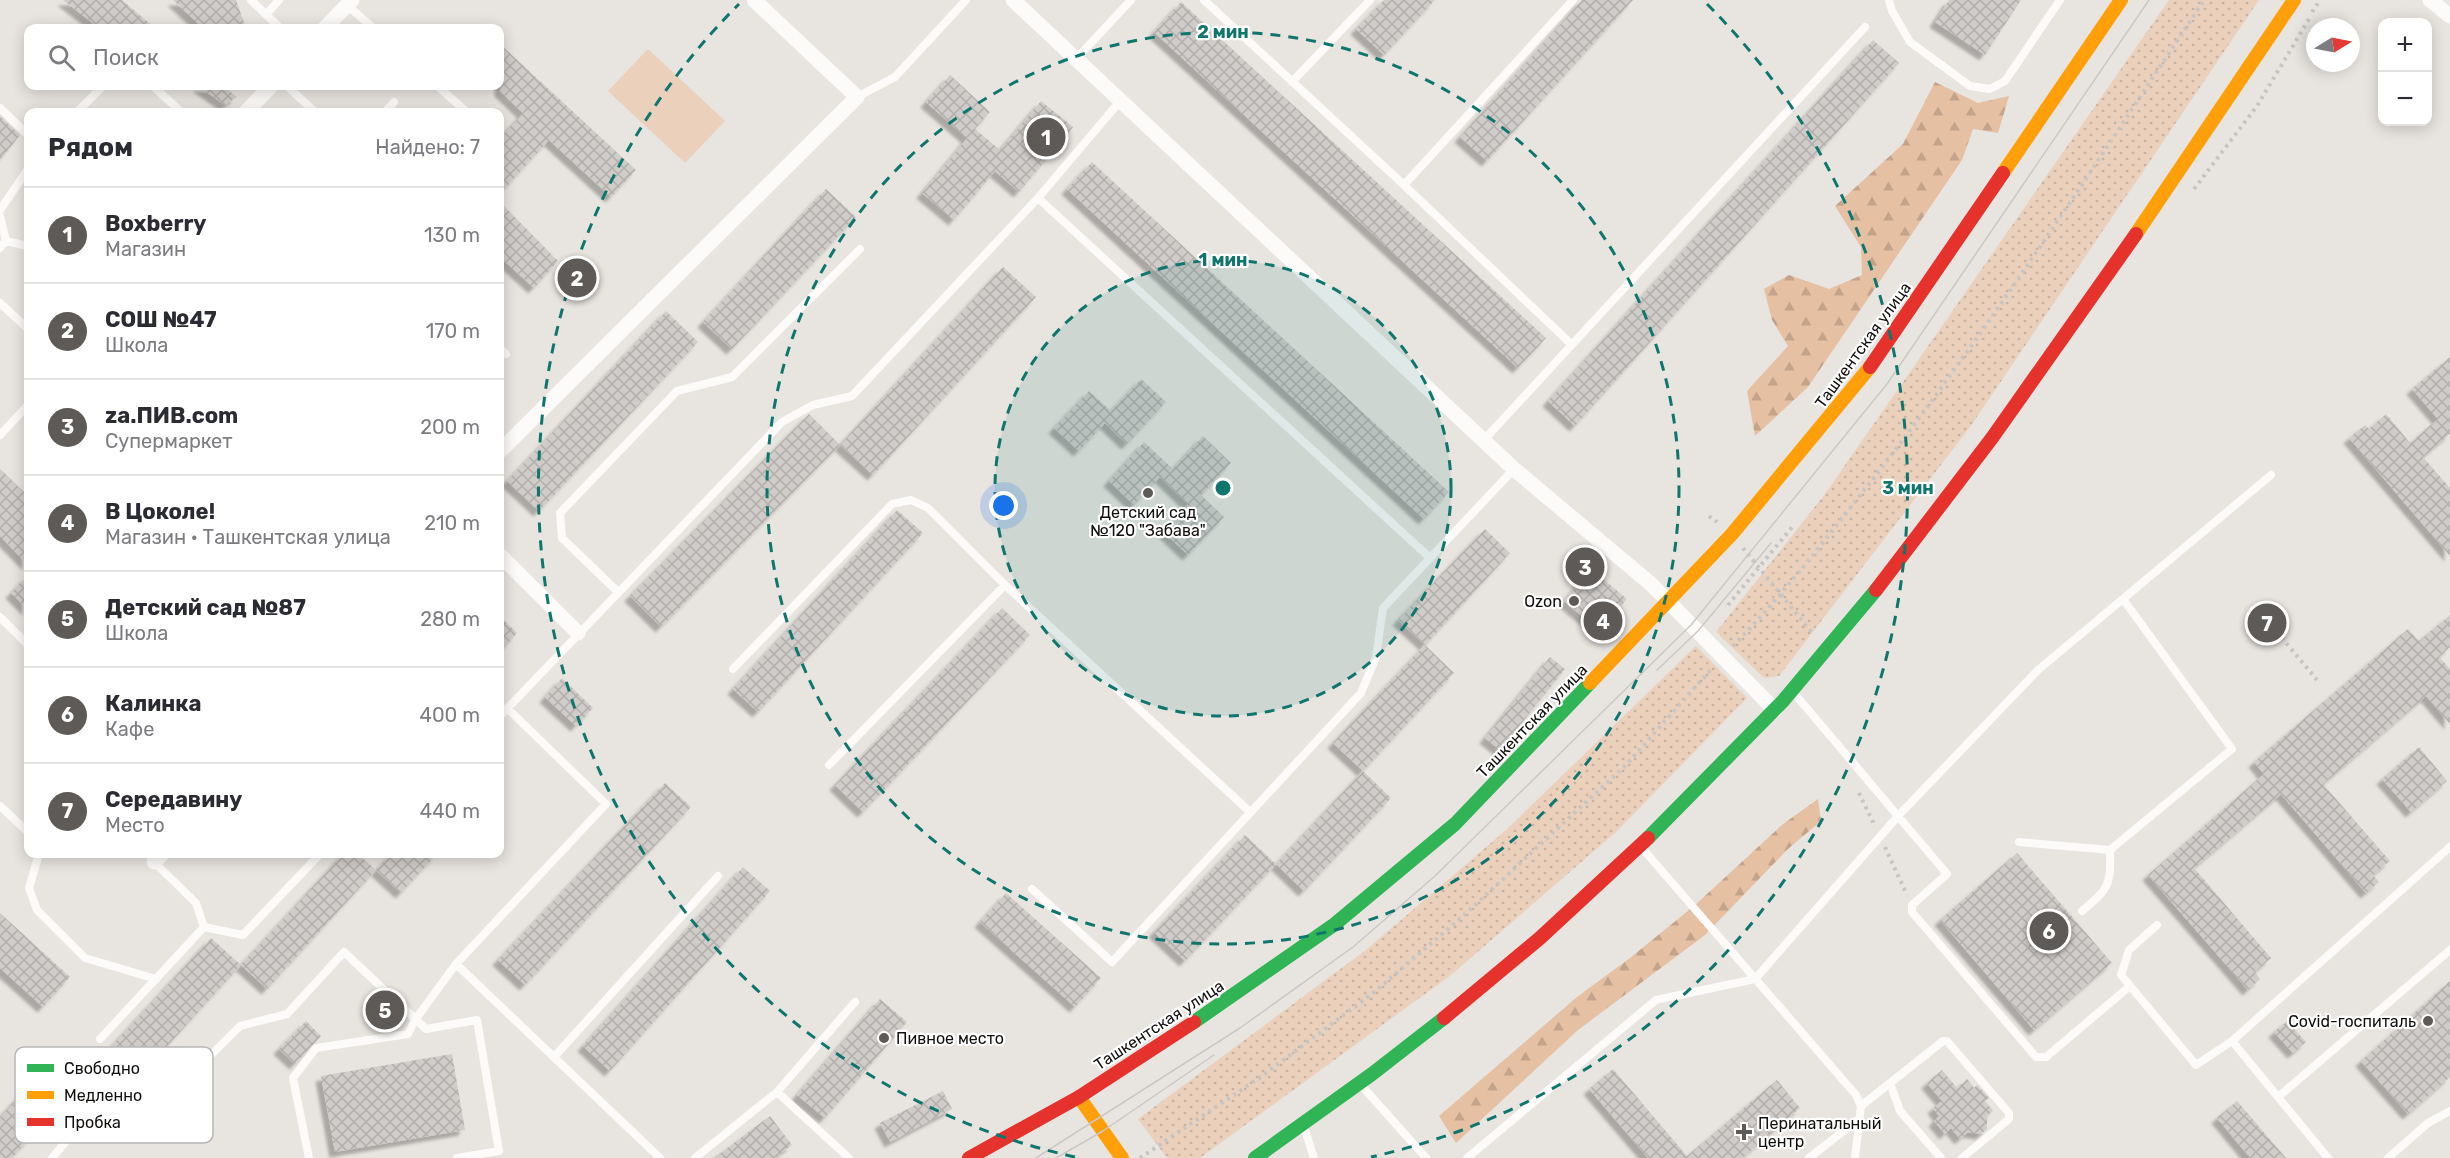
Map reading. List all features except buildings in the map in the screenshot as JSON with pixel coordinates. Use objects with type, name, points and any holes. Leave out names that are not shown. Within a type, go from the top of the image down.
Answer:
[{"type":"main road","points":[[1256,1158],[1360,1084],[1492,979],[1641,846],[1775,710],[1919,537],[1988,445],[2091,299],[2294,0]]},
{"type":"main road","name":"Ташкентская улица","points":[[969,1158],[1080,1096],[1253,983],[1335,924],[1455,824],[1732,534],[1861,381],[2119,1]]},
{"type":"main road","points":[[1080,1096],[1122,1158]]},
{"type":"street","points":[[504,447],[857,97],[754,0]]},
{"type":"street","points":[[1013,0],[1514,469],[1669,602],[1775,710]]},
{"type":"street","points":[[2430,0],[2450,16]]},
{"type":"street","points":[[329,24],[349,2]]},
{"type":"street","points":[[250,108],[267,90]]},
{"type":"street","points":[[504,559],[578,633]]},
{"type":"lane","points":[[251,0],[276,24]]},
{"type":"lane","points":[[266,15],[279,0]]},
{"type":"lane","points":[[857,97],[895,77],[966,0]]},
{"type":"lane","points":[[1076,59],[1131,0]]},
{"type":"lane","points":[[1204,0],[1404,184],[1570,344]]},
{"type":"lane","points":[[1292,82],[1370,0]]},
{"type":"lane","points":[[1404,184],[1574,0]]},
{"type":"lane","points":[[1889,0],[1892,11],[1910,42],[1970,86],[1990,90],[2005,81],[2060,0]]},
{"type":"lane","points":[[349,2],[369,24]]},
{"type":"lane","points":[[1484,441],[1570,344],[1865,27]]},
{"type":"lane","points":[[81,108],[99,90]]},
{"type":"lane","points":[[157,90],[177,108]]},
{"type":"lane","points":[[291,90],[311,108]]},
{"type":"lane","points":[[442,90],[462,108]]},
{"type":"lane","points":[[504,711],[782,422],[813,405],[852,396],[1038,198],[1121,100]]},
{"type":"lane","points":[[389,108],[394,102]]},
{"type":"lane","points":[[0,108],[24,131]]},
{"type":"lane","points":[[0,210],[24,176]]},
{"type":"lane","points":[[1038,198],[1430,557]]},
{"type":"lane","points":[[0,216],[3,245],[24,246]]},
{"type":"lane","points":[[618,592],[562,538],[560,513],[677,391],[732,377],[860,249]]},
{"type":"lane","points":[[0,303],[24,325]]},
{"type":"lane","points":[[0,435],[24,409]]},
{"type":"lane","points":[[1032,889],[1112,962],[1361,693],[1376,657],[1383,608],[1514,469]]},
{"type":"lane","points":[[1467,1158],[1656,1000],[1755,979],[1899,815],[2038,670],[2271,475]]},
{"type":"lane","points":[[733,669],[892,504],[911,500],[928,508],[1005,585],[1250,812]]},
{"type":"lane","points":[[829,765],[1005,585]]},
{"type":"lane","points":[[2019,842],[2110,850],[2232,749],[2123,599]]},
{"type":"lane","points":[[0,617],[24,641]]},
{"type":"lane","points":[[1792,691],[1947,874],[1912,905],[1912,912],[2036,1057],[2046,1057],[2130,986]]},
{"type":"lane","points":[[309,1158],[292,1078],[316,1048],[408,1034],[415,1020],[456,964],[606,804],[507,708]]},
{"type":"lane","points":[[0,806],[24,828]]},
{"type":"lane","points":[[1641,846],[1844,1078],[1861,1106],[1855,1158]]},
{"type":"lane","points":[[2157,925],[2129,950],[2121,975],[2196,1065],[2232,1041],[2450,847]]},
{"type":"lane","points":[[2082,912],[2106,891],[2111,872],[2110,850]]},
{"type":"lane","points":[[38,858],[29,888],[37,910],[85,958],[156,980]]},
{"type":"lane","points":[[158,858],[196,903],[204,927]]},
{"type":"lane","points":[[204,927],[243,935],[316,858]]},
{"type":"lane","points":[[554,1057],[718,876]]},
{"type":"lane","points":[[100,1039],[204,927]]},
{"type":"lane","points":[[2278,1097],[2450,950]]},
{"type":"lane","points":[[213,1053],[240,1026],[287,1014],[344,952],[426,1029],[477,1020],[499,1151],[457,1158]]},
{"type":"lane","points":[[456,964],[660,1158]]},
{"type":"lane","points":[[695,1158],[777,1092],[855,1002]]},
{"type":"lane","points":[[1861,1106],[1943,1041],[1947,1041],[2009,1113],[2009,1119],[1962,1158]]},
{"type":"lane","points":[[2232,1041],[2328,1158]]},
{"type":"lane","points":[[1890,1083],[1900,1111],[1941,1158]]},
{"type":"lane","points":[[1360,1084],[1367,1095],[1426,1158]]},
{"type":"lane","points":[[777,1092],[849,1158]]},
{"type":"lane","points":[[2388,1158],[2428,1123],[2450,1111]]},
{"type":"lane","points":[[1809,1158],[1859,1119]]},
{"type":"lane","points":[[1303,1126],[1314,1158]]},
{"type":"lane","points":[[52,1158],[65,1143]]},
{"type":"path","points":[[1139,1158],[1290,1055],[1373,993],[1461,918],[1626,765],[1780,596],[1925,412],[2059,219],[2204,0]]},
{"type":"path","points":[[1728,605],[1793,526]]},
{"type":"path","points":[[1740,545],[1813,634]]},
{"type":"path","points":[[2272,626],[2317,680]]},
{"type":"path","points":[[1857,787],[1910,901]]},
{"type":"green space","points":[[1935,82],[1978,103],[2009,96],[1998,133],[1973,129],[1962,160],[1808,387],[1755,436],[1747,391],[1788,346],[1772,320],[1764,289],[1789,275],[1829,289],[1862,275],[1861,247],[1835,206],[1903,144]]},
{"type":"green space","points":[[1818,799],[1821,821],[1788,849],[1705,935],[1578,1030],[1456,1143],[1439,1116],[1577,997],[1694,906],[1783,824]]},
{"type":"shaded area","points":[[2169,0],[2259,0],[1970,427],[1779,676],[1764,678],[1716,632],[1825,494]]},
{"type":"shaded area","points":[[648,49],[725,121],[685,163],[608,91]]},
{"type":"shaded area","points":[[1696,646],[1747,698],[1617,831],[1451,975],[1200,1158],[1167,1158],[1138,1119],[1366,950],[1505,831]]},
{"type":"tram line","points":[[1036,1158],[1240,1028],[1353,947],[1435,876],[1691,625],[1887,384],[2149,0]]},
{"type":"tram line","points":[[1657,670],[1698,631],[1771,543]]},
{"type":"tram line","points":[[1056,1158],[1103,1131],[1214,1055]]},
{"type":"traffic: fast","points":[[1648,838],[1783,701],[1876,590]]},
{"type":"traffic: fast","points":[[1194,1022],[1335,924],[1455,824],[1590,683]]},
{"type":"traffic: fast","points":[[1255,1158],[1372,1074],[1444,1018]]},
{"type":"traffic: slow","points":[[2003,173],[2121,0]]},
{"type":"traffic: slow","points":[[2136,234],[2294,0]]},
{"type":"traffic: slow","points":[[1590,683],[1732,534],[1870,367]]},
{"type":"traffic: slow","points":[[1079,1097],[1122,1158]]},
{"type":"traffic: jam","points":[[1870,367],[2003,173]]},
{"type":"traffic: jam","points":[[1876,590],[1992,438],[2136,234]]},
{"type":"traffic: jam","points":[[1444,1018],[1540,938],[1648,838]]},
{"type":"traffic: jam","points":[[969,1158],[1079,1097],[1194,1022]]},
{"type":"place","name":"Boxberry","points":[[1046,137]]},
{"type":"place","name":"СОШ №47","points":[[577,278]]},
{"type":"place","name":"Детский сад №120 \"Забава\"","points":[[1148,493]]},
{"type":"place","name":"za.ПИВ.com","points":[[1585,567]]},
{"type":"place","name":"Ozon","points":[[1574,601]]},
{"type":"place","name":"В Цоколе!","points":[[1603,621]]},
{"type":"place","name":"Середавину","points":[[2267,623]]},
{"type":"place","name":"Калинка","points":[[2049,931]]},
{"type":"place","name":"Детский сад №87","points":[[385,1010]]},
{"type":"place","name":"Covid-госпиталь","points":[[2428,1021]]},
{"type":"place","name":"Пивное место","points":[[884,1038]]},
{"type":"place","name":"Перинатальный центр","points":[[1744,1132]]}]
